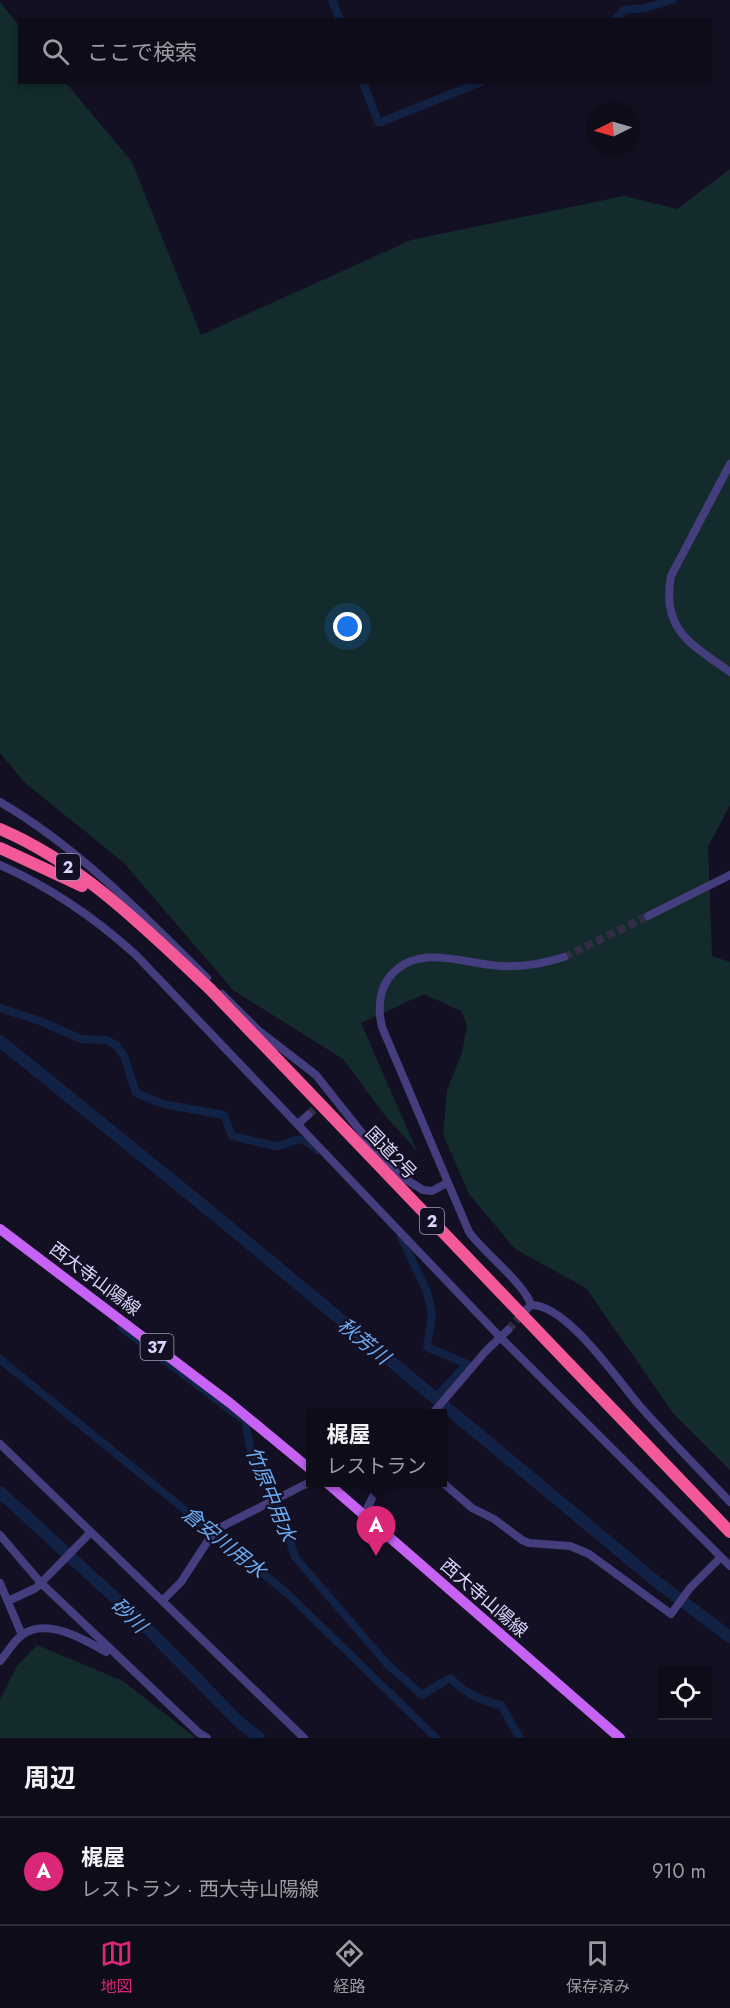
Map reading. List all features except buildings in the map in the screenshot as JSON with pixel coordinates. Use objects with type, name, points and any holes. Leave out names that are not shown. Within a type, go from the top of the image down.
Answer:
[{"type":"highway","points":[[0,822],[13,835]]},
{"type":"highway","name":"国道2号","points":[[0,829],[72,870],[130,914],[210,989],[730,1532]]},
{"type":"highway","points":[[0,848],[70,879],[130,914]]},
{"type":"main road","name":"西大寺山陽線","points":[[0,1229],[230,1403],[306,1466]]},
{"type":"main road","name":"西大寺山陽線","points":[[332,1487],[620,1738]]},
{"type":"street","points":[[730,464],[671,576],[668,591],[670,613],[679,632],[690,643],[730,672]]},
{"type":"street","points":[[0,802],[49,832],[114,886],[259,1031],[298,1059],[332,1093],[381,1157],[423,1190],[432,1191],[447,1183]]},
{"type":"street","points":[[0,865],[68,900],[99,921],[171,990],[501,1338],[730,1566]]},
{"type":"street","points":[[648,916],[730,875]]},
{"type":"street","points":[[564,957],[548,963],[516,966],[441,957],[419,958],[399,967],[385,984],[379,1005],[382,1027],[469,1232],[490,1257],[526,1292],[528,1308],[547,1307],[599,1353],[639,1404],[730,1502]]},
{"type":"street","points":[[325,1101],[332,1093]]},
{"type":"street","points":[[298,1124],[309,1115]]},
{"type":"street","points":[[436,1409],[486,1351],[508,1330]]},
{"type":"street","points":[[0,1444],[304,1738]]},
{"type":"street","points":[[162,1601],[181,1582],[214,1530],[306,1484]]},
{"type":"street","points":[[447,1486],[472,1508],[494,1519],[522,1540],[530,1543],[570,1546],[589,1554],[671,1614],[690,1588],[721,1557]]},
{"type":"street","points":[[364,1515],[378,1487]]},
{"type":"street","points":[[8,1601],[26,1595],[42,1582],[90,1533]]},
{"type":"street","points":[[0,1535],[42,1582],[199,1733],[207,1738]]},
{"type":"street","points":[[0,1583],[22,1635]]},
{"type":"street","points":[[0,1661],[22,1635],[44,1629],[59,1631],[106,1653]]},
{"type":"green space","points":[[0,2],[18,25],[18,84],[67,84],[132,162],[201,335],[411,240],[624,196],[677,209],[730,169],[730,805],[708,847],[712,956],[730,962],[730,1470],[673,1413],[586,1288],[515,1249],[469,1194],[443,1135],[447,1090],[462,1053],[467,1025],[461,1011],[424,994],[361,1023],[417,1151],[383,1113],[343,1059],[233,990],[123,862],[25,783],[0,753]]},
{"type":"green space","points":[[37,1645],[123,1681],[196,1738],[0,1738],[0,1699],[17,1666]]},
{"type":"waterway","points":[[332,0],[339,18]]},
{"type":"waterway","points":[[617,18],[624,10],[645,8],[672,0]]},
{"type":"waterway","points":[[364,84],[378,122],[476,84]]},
{"type":"waterway","points":[[0,1008],[40,1021],[81,1039],[107,1040],[117,1046],[124,1056],[136,1093],[163,1104],[224,1115],[232,1136],[275,1146],[299,1140],[310,1144],[317,1150]]},
{"type":"waterway","name":"秋芳川","points":[[0,1041],[210,1211],[653,1579],[730,1637]]},
{"type":"waterway","points":[[401,1237],[427,1292],[432,1313],[427,1347],[467,1364],[435,1398]]},
{"type":"waterway","name":"竹原中用水","points":[[121,1327],[245,1421],[252,1455],[278,1502],[295,1557],[387,1664],[422,1695],[450,1678],[473,1696],[501,1705],[520,1738]]},
{"type":"waterway","name":"倉安川用水","points":[[0,1359],[288,1594],[436,1738]]},
{"type":"waterway","name":"砂川","points":[[0,1492],[138,1619],[239,1722],[259,1738]]},
{"type":"tunnel","points":[[564,957],[648,916]]},
{"type":"tunnel","points":[[308,1115],[324,1101]]},
{"type":"tunnel","points":[[508,1330],[525,1311]]},
{"type":"place","name":"梶屋","points":[[376,1556]]}]
